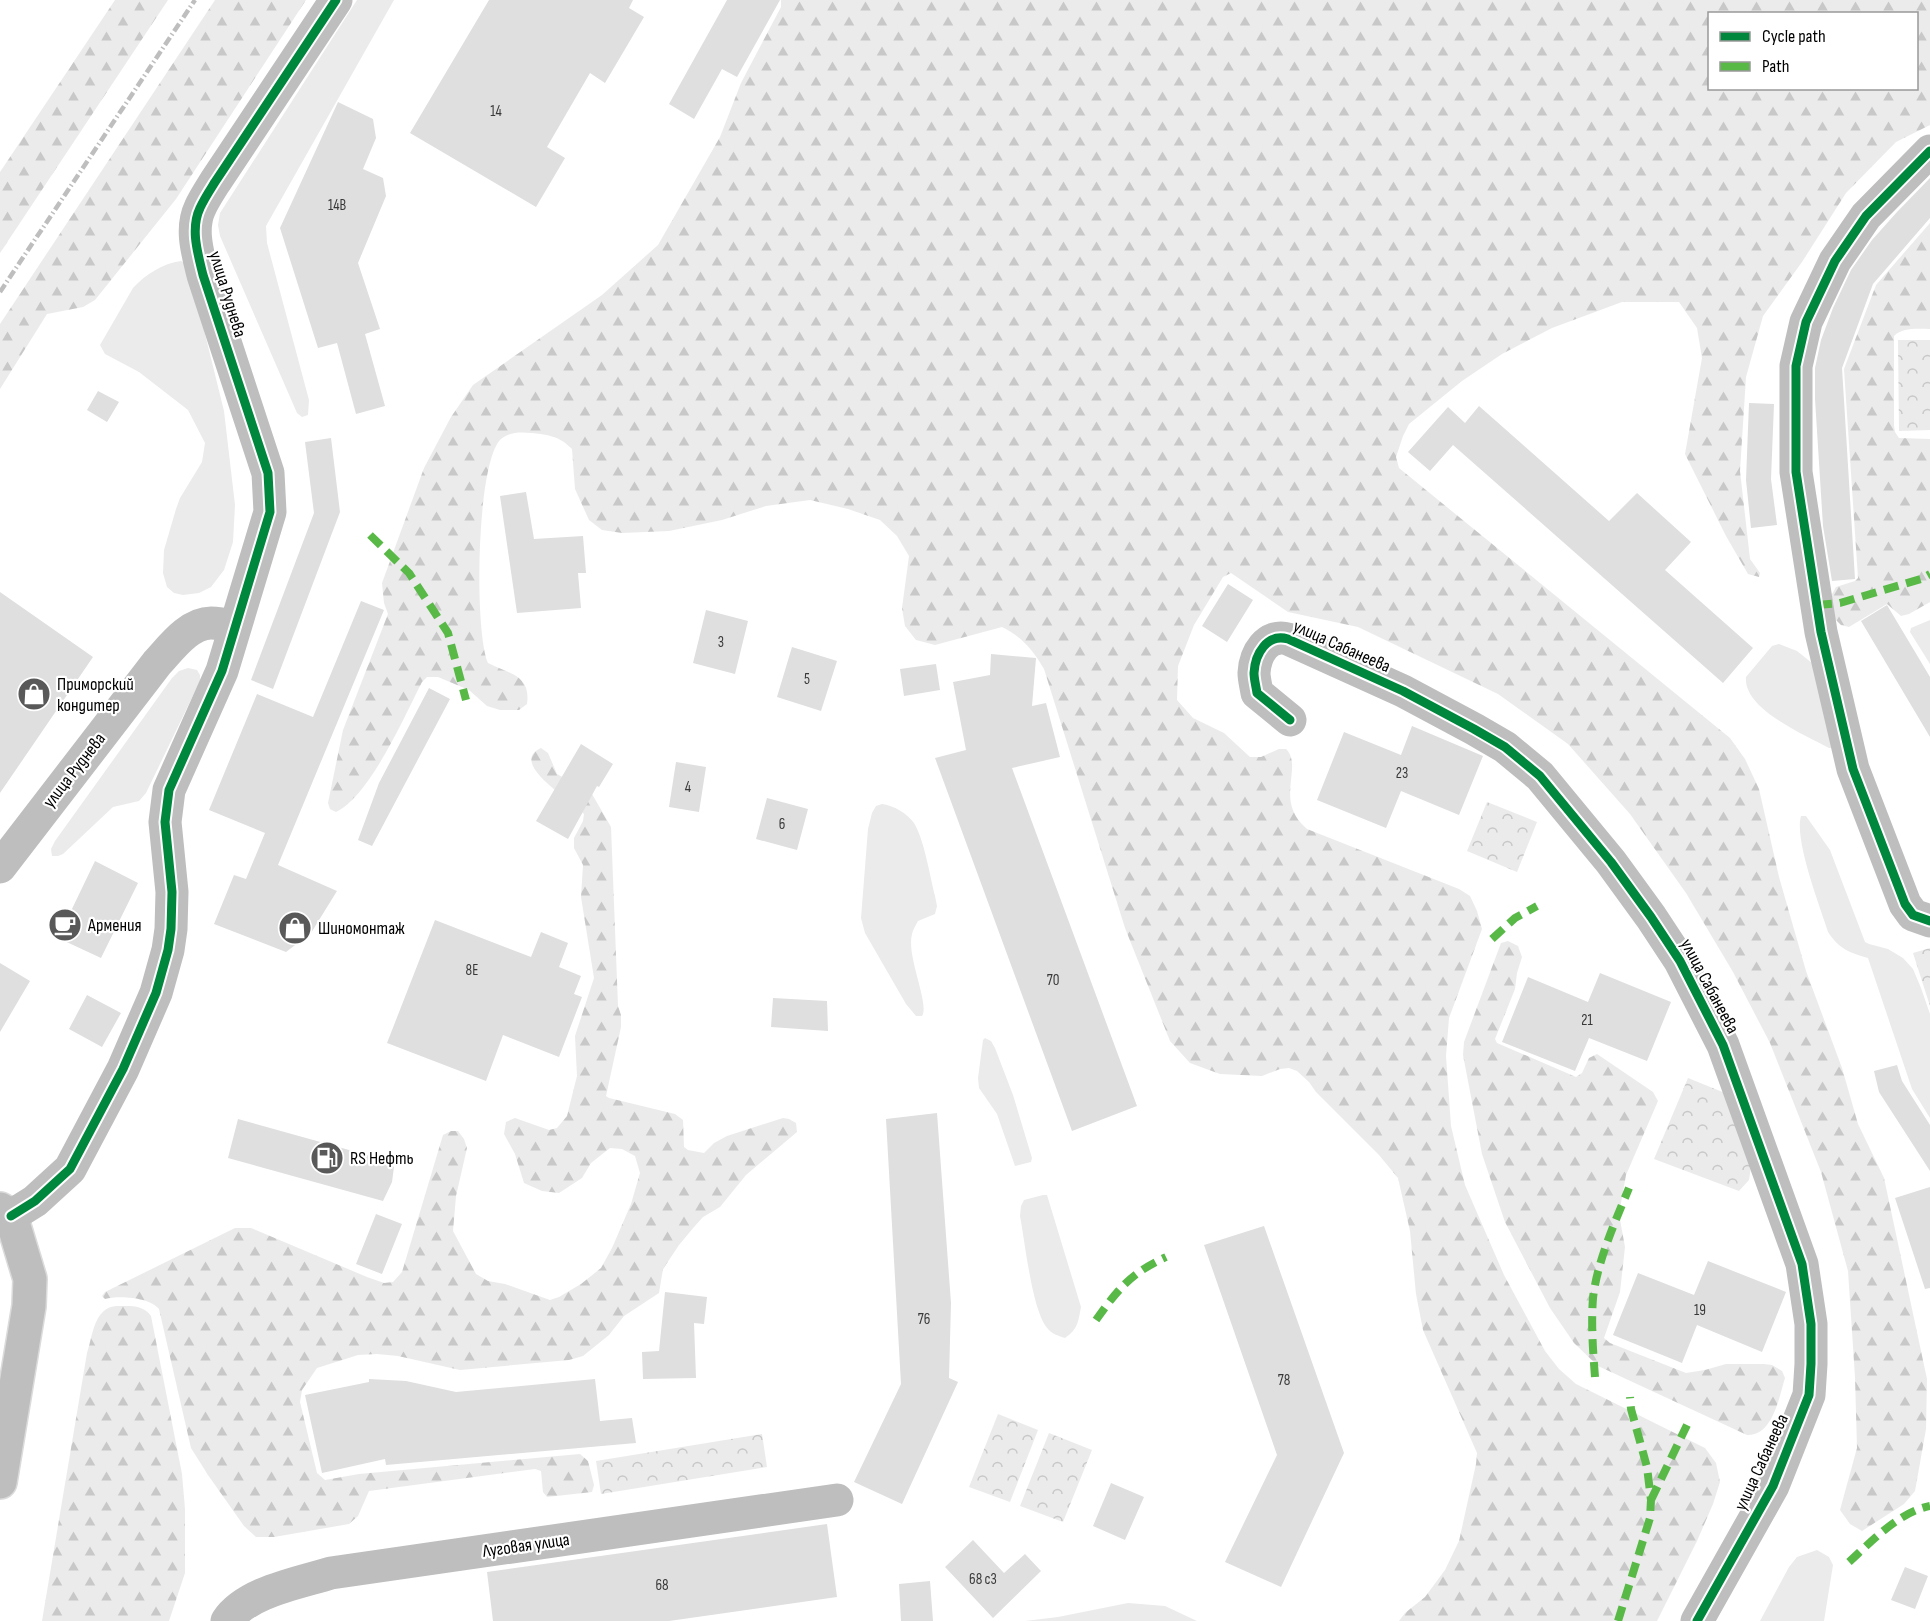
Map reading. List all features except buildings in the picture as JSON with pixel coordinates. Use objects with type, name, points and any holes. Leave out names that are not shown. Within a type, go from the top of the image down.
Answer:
[{"type":"street","name":"улица Руднева","points":[[0,867],[157,663],[177,641],[190,631],[208,623],[235,627],[270,512],[268,473],[203,275],[195,230],[199,209],[336,0]]},
{"type":"street","points":[[1930,151],[1866,216],[1835,261],[1806,322],[1796,366],[1795,433],[1796,472],[1821,632],[1853,769],[1905,904],[1913,915],[1930,921]]},
{"type":"street","points":[[0,1482],[29,1306],[30,1279],[5,1212],[35,1202],[70,1168],[123,1068],[149,1012],[165,960],[171,929],[172,892],[165,822],[169,790],[222,671],[235,627]]},
{"type":"street","name":"улица Сабанеева","points":[[1290,720],[1257,693],[1254,674],[1257,660],[1265,645],[1280,636],[1403,691],[1505,747],[1540,776],[1611,862],[1645,908],[1680,961],[1723,1045],[1802,1264],[1811,1324],[1811,1364],[1809,1395],[1773,1486],[1697,1621]]},
{"type":"street","name":"Луговая улица","points":[[227,1621],[233,1612],[256,1597],[331,1573],[837,1500]]},
{"type":"green space","points":[[115,0],[168,0],[0,253],[0,172]]},
{"type":"green space","points":[[215,0],[306,0],[176,199],[95,300],[83,307],[47,314],[0,389],[0,324]]},
{"type":"green space","points":[[357,0],[394,0],[266,226],[267,243],[309,400],[308,415],[302,417],[297,413],[220,236],[218,225],[220,213]]},
{"type":"green space","points":[[781,0],[1930,0],[1930,125],[1896,142],[1846,193],[1802,262],[1763,316],[1746,377],[1740,471],[1750,559],[1760,573],[1759,577],[1748,574],[1726,536],[1685,454],[1702,358],[1697,328],[1679,302],[1622,302],[1552,328],[1502,354],[1462,381],[1409,424],[1396,457],[1399,468],[1730,738],[1745,759],[1759,789],[1779,877],[1806,971],[1842,1068],[1858,1124],[1884,1178],[1927,1379],[1926,1429],[1915,1491],[1904,1504],[1862,1531],[1850,1524],[1840,1510],[1857,1448],[1848,1271],[1821,1172],[1770,1043],[1733,972],[1686,893],[1630,814],[1568,744],[1498,694],[1358,627],[1288,612],[1231,573],[1223,577],[1194,625],[1178,666],[1177,700],[1193,718],[1224,733],[1250,757],[1261,757],[1279,749],[1286,749],[1291,756],[1292,765],[1290,796],[1292,807],[1297,818],[1307,829],[1459,889],[1470,896],[1482,929],[1449,1018],[1446,1056],[1451,1126],[1465,1185],[1504,1275],[1545,1351],[1559,1369],[1576,1384],[1705,1448],[1716,1463],[1720,1482],[1713,1504],[1657,1621],[1399,1621],[1405,1613],[1425,1597],[1445,1570],[1459,1541],[1477,1453],[1423,1330],[1416,1294],[1410,1231],[1398,1178],[1379,1155],[1297,1071],[1289,1068],[1280,1069],[1262,1076],[1220,1074],[1190,1063],[1170,1041],[1125,928],[1044,669],[1026,645],[1002,627],[935,645],[916,640],[905,626],[902,608],[909,556],[897,536],[880,520],[810,500],[766,506],[722,520],[669,531],[622,533],[602,530],[589,520],[575,489],[572,449],[554,437],[544,435],[519,433],[504,437],[493,454],[486,479],[480,548],[481,618],[488,663],[511,673],[522,681],[526,687],[527,704],[519,710],[500,710],[487,706],[469,690],[438,677],[427,677],[422,682],[374,773],[349,803],[336,812],[330,809],[328,803],[343,730],[388,614],[384,603],[382,583],[424,468],[451,417],[473,385],[602,295],[658,245],[720,137],[741,83],[781,7]]},
{"type":"green space","points":[[1930,223],[1930,329],[1906,330],[1894,336],[1894,426],[1899,438],[1930,439],[1930,602],[1901,616],[1887,604],[1849,627],[1841,625],[1832,616],[1831,596],[1836,587],[1858,578],[1844,369],[1876,285]]},
{"type":"green space","points":[[181,261],[188,265],[224,411],[235,505],[233,542],[224,570],[211,587],[199,593],[183,595],[174,593],[167,587],[163,573],[164,550],[180,498],[202,462],[205,443],[188,410],[139,372],[105,354],[100,345],[133,288],[155,270]]},
{"type":"green space","points":[[1898,340],[1930,340],[1930,430],[1899,431]]},
{"type":"green space","points":[[1930,620],[1930,664],[1910,632],[1911,628]]},
{"type":"green space","points":[[1779,644],[1797,651],[1817,667],[1832,748],[1777,720],[1754,700],[1748,689],[1746,677],[1772,646]]},
{"type":"green space","points":[[188,668],[197,670],[200,681],[146,793],[139,801],[113,807],[63,854],[52,856],[51,849],[55,841],[172,678],[179,671]]},
{"type":"green space","points":[[541,748],[548,753],[557,774],[592,794],[611,827],[618,1006],[621,1027],[606,1096],[675,1114],[683,1120],[684,1147],[688,1150],[704,1153],[714,1143],[727,1136],[783,1118],[796,1123],[797,1132],[746,1175],[720,1207],[703,1217],[694,1227],[663,1269],[659,1293],[624,1316],[609,1335],[583,1356],[569,1360],[460,1370],[398,1356],[358,1355],[317,1368],[302,1390],[300,1402],[317,1473],[325,1480],[359,1474],[580,1454],[588,1461],[594,1485],[592,1492],[547,1497],[543,1492],[541,1471],[535,1469],[369,1491],[358,1516],[349,1524],[274,1537],[256,1537],[244,1526],[191,1448],[159,1309],[149,1302],[134,1298],[105,1299],[102,1296],[105,1292],[235,1228],[251,1228],[367,1277],[384,1283],[393,1282],[402,1272],[443,1135],[451,1131],[458,1131],[467,1148],[456,1196],[453,1231],[476,1274],[488,1281],[505,1284],[550,1300],[559,1297],[581,1284],[601,1268],[631,1204],[640,1173],[635,1156],[622,1149],[610,1148],[591,1163],[582,1178],[559,1193],[542,1191],[524,1183],[515,1154],[504,1134],[506,1122],[515,1118],[549,1130],[557,1128],[567,1116],[577,1076],[575,1036],[594,978],[581,897],[583,865],[574,848],[574,838],[584,814],[537,772],[532,763],[533,755]]},
{"type":"green space","points":[[1487,802],[1537,822],[1517,872],[1467,851]]},
{"type":"green space","points":[[882,804],[900,810],[908,816],[918,830],[937,906],[935,914],[918,921],[912,934],[912,954],[923,1001],[922,1016],[916,1016],[906,1004],[865,933],[861,918],[868,829],[872,813],[876,806]]},
{"type":"green space","points":[[1801,816],[1806,816],[1830,850],[1865,942],[1888,949],[1903,958],[1913,969],[1930,1014],[1930,1118],[1912,1089],[1868,958],[1845,949],[1828,932],[1804,856],[1801,841]]},
{"type":"green space","points":[[1508,941],[1518,946],[1522,957],[1515,989],[1495,1039],[1497,1043],[1576,1077],[1582,1073],[1589,1058],[1597,1054],[1653,1092],[1658,1101],[1626,1175],[1619,1214],[1625,1247],[1620,1292],[1604,1338],[1610,1343],[1686,1373],[1726,1364],[1772,1365],[1782,1371],[1785,1378],[1774,1414],[1763,1429],[1756,1434],[1747,1435],[1598,1366],[1574,1343],[1550,1308],[1505,1222],[1482,1154],[1463,1055],[1464,1042],[1501,943]]},
{"type":"green space","points":[[1930,948],[1930,1006],[1913,953]]},
{"type":"green space","points":[[985,1038],[991,1041],[995,1048],[1013,1095],[1032,1158],[1031,1162],[1015,1166],[997,1114],[979,1088],[978,1078]]},
{"type":"green space","points":[[1688,1078],[1725,1093],[1752,1160],[1749,1180],[1739,1191],[1654,1159]]},
{"type":"green space","points":[[1047,1195],[1081,1307],[1075,1328],[1065,1338],[1054,1334],[1042,1320],[1033,1292],[1020,1216],[1024,1200]]},
{"type":"green space","points":[[116,1306],[144,1309],[151,1316],[182,1474],[185,1509],[185,1573],[169,1621],[42,1621],[87,1353],[99,1317],[109,1308]]},
{"type":"green space","points":[[998,1414],[1038,1430],[1010,1502],[969,1487]]},
{"type":"green space","points":[[1049,1433],[1092,1450],[1063,1522],[1020,1506]]},
{"type":"green space","points":[[762,1434],[767,1467],[601,1494],[596,1461]]},
{"type":"green space","points":[[1817,1550],[1829,1557],[1833,1565],[1824,1621],[1760,1621],[1789,1567],[1797,1557]]},
{"type":"green space","points":[[1128,1603],[1165,1606],[1197,1621],[1025,1621],[1058,1617]]},
{"type":"railway","points":[[0,292],[195,0]]},
{"type":"marked path","points":[[370,535],[409,573],[448,633],[466,700]]},
{"type":"marked path","points":[[1817,605],[1840,603],[1921,579],[1930,574]]},
{"type":"marked path","points":[[1492,939],[1515,918],[1537,906]]},
{"type":"marked path","points":[[1595,1377],[1592,1318],[1595,1284],[1607,1242],[1629,1188]]},
{"type":"marked path","points":[[1096,1320],[1126,1283],[1143,1269],[1166,1257]]},
{"type":"marked path","points":[[1618,1621],[1650,1518],[1651,1500],[1647,1467],[1631,1409],[1630,1397]]},
{"type":"marked path","points":[[1651,1500],[1687,1425]]},
{"type":"marked path","points":[[1849,1562],[1907,1514],[1930,1506]]},
{"type":"cycle path","points":[[11,1216],[35,1201],[70,1169],[123,1069],[156,993],[168,950],[172,892],[165,822],[169,790],[222,671],[270,512],[268,473],[199,259],[195,233],[197,216],[211,188],[336,0]]},
{"type":"cycle path","points":[[1930,151],[1866,216],[1835,261],[1806,322],[1796,366],[1796,472],[1821,632],[1853,769],[1905,904],[1913,915],[1930,921]]},
{"type":"cycle path","points":[[1290,720],[1257,693],[1254,678],[1260,652],[1268,642],[1274,639],[1288,639],[1403,691],[1505,747],[1540,776],[1611,862],[1680,961],[1723,1045],[1802,1264],[1811,1324],[1811,1364],[1809,1395],[1773,1486],[1697,1621]]},
{"type":"place","name":"Приморский кондитер","points":[[34,694]]},
{"type":"place","name":"Армения","points":[[65,925]]},
{"type":"place","name":"Шиномонтаж","points":[[295,928]]},
{"type":"place","name":"RS Нефть","points":[[327,1158]]}]
